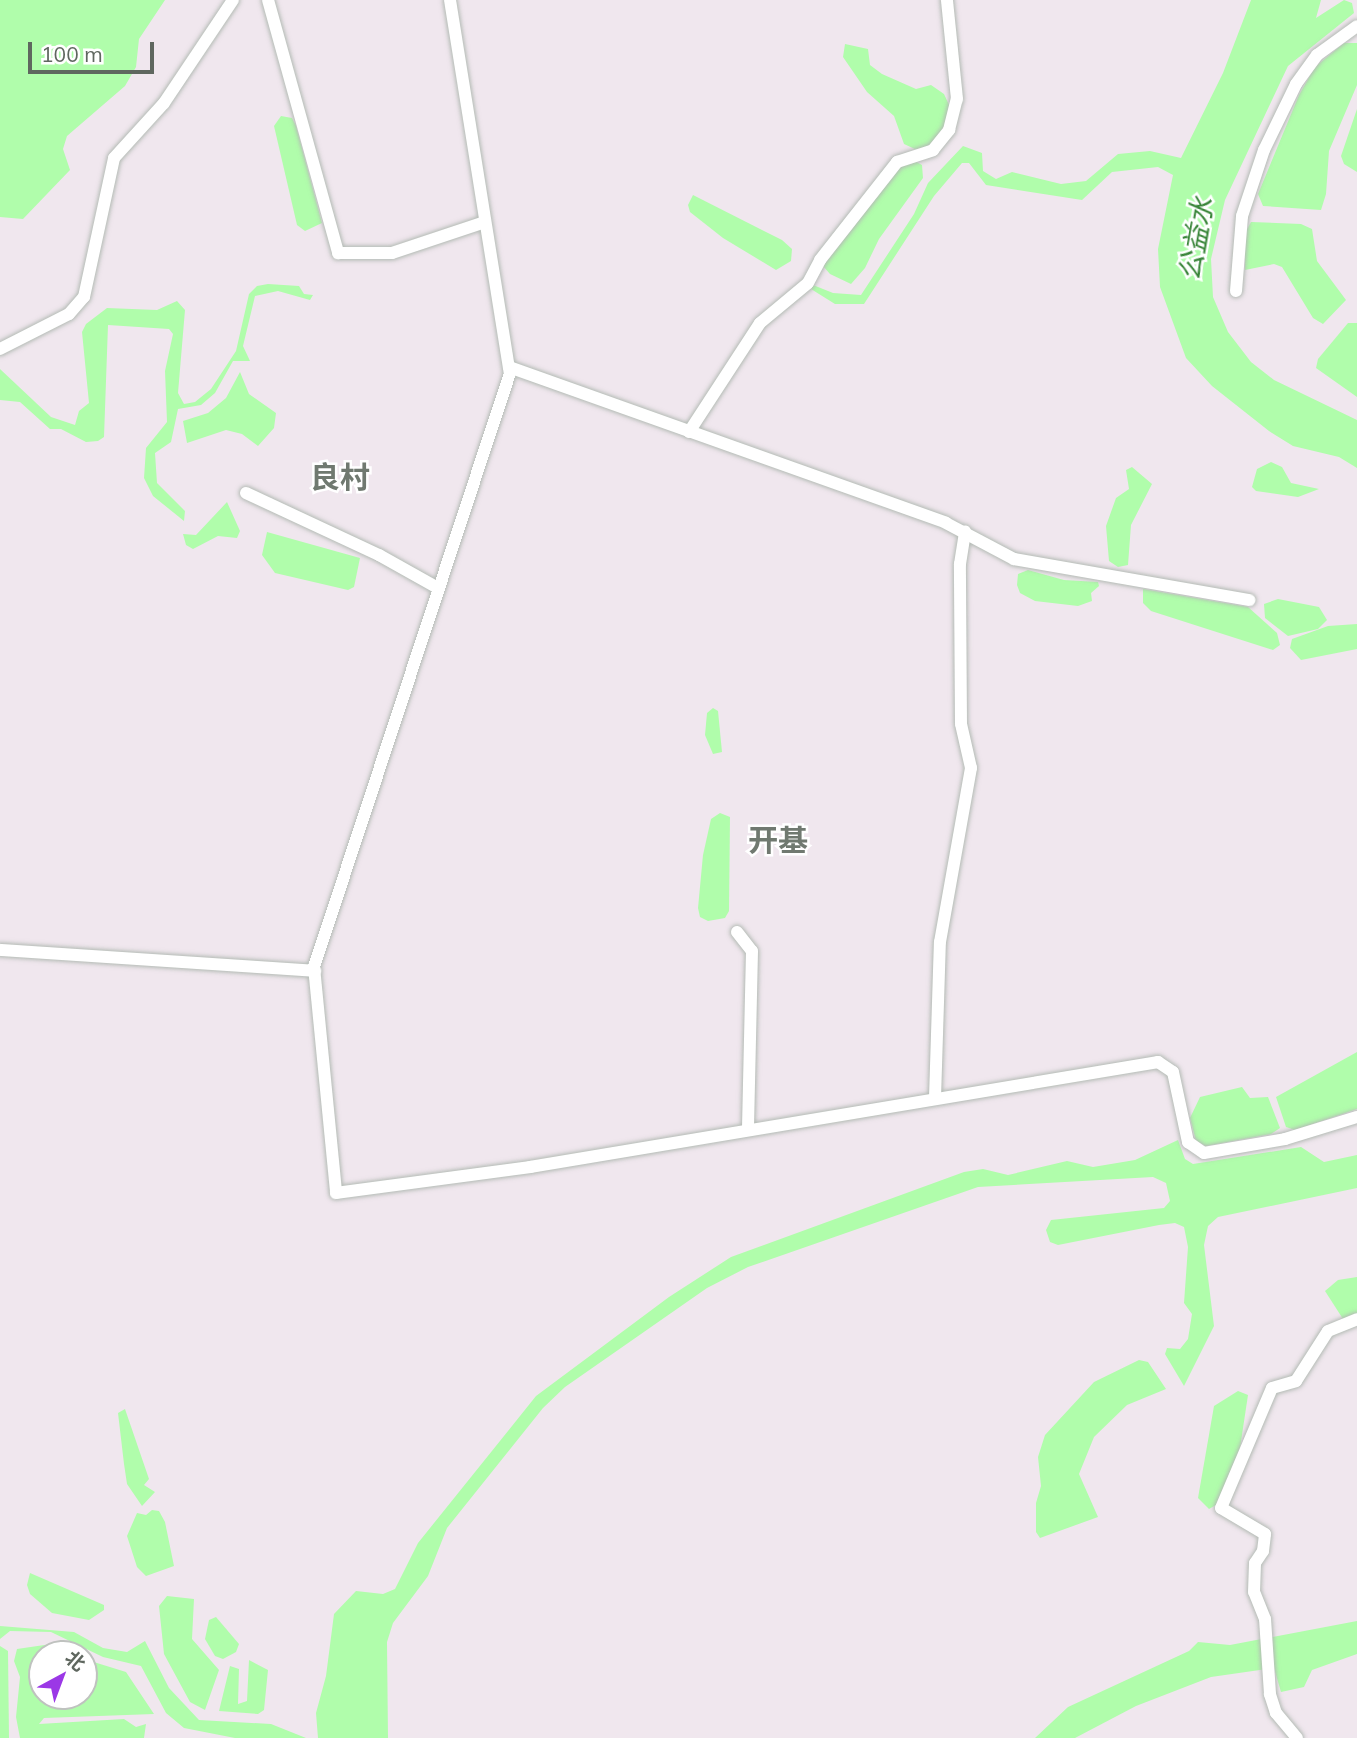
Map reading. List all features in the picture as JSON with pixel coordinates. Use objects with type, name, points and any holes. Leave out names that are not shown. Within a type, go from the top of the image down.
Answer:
[{"type":"street","points":[[0,349],[69,314],[84,297],[114,158],[164,103],[233,0]]},
{"type":"street","points":[[268,0],[338,253],[392,253],[485,222]]},
{"type":"street","points":[[450,0],[509,367],[315,971],[337,1193],[748,1130],[1158,1062],[1173,1072],[1188,1142],[1204,1153],[1285,1139],[1357,1118]]},
{"type":"street","points":[[689,432],[760,323],[808,283],[820,260],[897,162],[933,150],[949,131],[957,99],[947,0]]},
{"type":"street","points":[[1236,290],[1242,216],[1264,150],[1296,84],[1317,55],[1357,26]]},
{"type":"street","points":[[509,367],[965,531],[1024,562],[1249,600]]},
{"type":"street","points":[[246,493],[379,555],[438,588]]},
{"type":"street","points":[[936,1098],[940,942],[971,768],[961,724],[960,564],[965,531]]},
{"type":"street","points":[[737,932],[752,951],[748,1130]]},
{"type":"street","points":[[0,950],[315,971]]},
{"type":"street","points":[[1297,1738],[1276,1713],[1267,1676],[1265,1619],[1254,1592],[1255,1563],[1263,1552],[1265,1534],[1221,1508],[1272,1388],[1298,1380],[1328,1331],[1357,1319]]},
{"type":"water","points":[[0,0],[165,0],[139,39],[136,67],[125,86],[67,136],[63,149],[70,170],[23,219],[0,217]]},
{"type":"water","name":"公益水","points":[[1251,0],[1321,0],[1316,18],[1344,0],[1352,3],[1354,13],[1288,66],[1225,200],[1211,259],[1213,297],[1228,332],[1251,362],[1274,380],[1357,420],[1357,468],[1339,457],[1293,446],[1269,431],[1212,386],[1186,358],[1160,287],[1158,249],[1173,175],[1158,167],[1112,172],[1082,200],[986,185],[969,163],[962,163],[934,196],[864,304],[835,304],[811,289],[813,285],[833,293],[861,295],[914,214],[928,183],[963,146],[982,153],[983,171],[996,179],[1012,172],[1061,184],[1086,181],[1118,154],[1150,151],[1181,158],[1223,73]]},
{"type":"water","points":[[1344,43],[1357,43],[1357,85],[1329,151],[1326,194],[1321,210],[1263,206],[1258,194],[1299,95],[1315,67]]},
{"type":"water","points":[[845,44],[868,49],[870,65],[882,74],[916,89],[931,85],[944,94],[950,107],[947,122],[933,144],[917,150],[904,144],[894,116],[867,92],[843,57]]},
{"type":"water","points":[[1357,109],[1357,172],[1344,164],[1341,156]]},
{"type":"water","points":[[281,116],[292,118],[296,126],[322,223],[305,231],[297,225],[274,126]]},
{"type":"water","points":[[913,160],[922,165],[923,178],[879,239],[865,268],[851,284],[830,274],[823,266],[901,166]]},
{"type":"water","points":[[693,195],[782,240],[792,249],[791,261],[776,270],[723,238],[690,212],[688,205]]},
{"type":"water","points":[[1251,222],[1301,224],[1312,229],[1317,261],[1346,300],[1323,324],[1313,318],[1282,267],[1274,264],[1245,270],[1245,233]]},
{"type":"water","points":[[257,286],[299,286],[304,294],[313,295],[310,300],[278,291],[255,296],[243,346],[250,361],[233,361],[215,393],[201,405],[178,409],[171,442],[155,453],[157,483],[185,511],[184,521],[153,496],[144,478],[146,448],[167,422],[165,371],[173,334],[169,329],[108,325],[104,437],[98,441],[86,442],[61,429],[50,429],[20,402],[0,400],[0,369],[51,417],[75,425],[79,411],[89,403],[82,332],[86,324],[107,308],[157,310],[177,301],[185,310],[178,393],[184,404],[195,402],[211,389],[236,351],[249,294]]},
{"type":"water","points":[[1348,323],[1357,323],[1357,397],[1316,368],[1318,359]]},
{"type":"water","points":[[240,372],[249,394],[276,413],[274,428],[258,446],[242,434],[226,430],[187,443],[183,421],[208,413],[226,398]]},
{"type":"water","points":[[1271,462],[1282,467],[1291,483],[1319,489],[1298,497],[1256,491],[1252,487],[1257,469]]},
{"type":"water","points":[[1132,467],[1152,484],[1131,525],[1128,565],[1118,567],[1109,561],[1106,526],[1116,498],[1129,489],[1126,470]]},
{"type":"water","points":[[227,502],[240,531],[237,538],[218,536],[193,549],[186,545],[183,534],[196,535]]},
{"type":"water","points":[[267,532],[360,558],[354,587],[348,590],[275,573],[262,555]]},
{"type":"water","points":[[1028,570],[1064,580],[1098,582],[1099,586],[1091,593],[1092,601],[1078,606],[1035,601],[1020,593],[1017,585],[1018,574]]},
{"type":"water","points":[[1143,589],[1248,607],[1277,633],[1280,645],[1273,650],[1151,611],[1143,603]]},
{"type":"water","points":[[1278,599],[1319,607],[1327,620],[1318,629],[1288,636],[1265,618],[1264,604]]},
{"type":"water","points":[[1357,624],[1357,649],[1301,660],[1290,648],[1292,639],[1328,626]]},
{"type":"water","points":[[713,708],[718,711],[722,752],[713,754],[705,735],[707,713]]},
{"type":"water","points":[[720,813],[730,817],[729,911],[725,918],[708,921],[700,917],[698,908],[703,855],[711,819]]},
{"type":"water","points":[[1357,1052],[1357,1109],[1295,1130],[1286,1127],[1276,1097]]},
{"type":"water","points":[[1242,1087],[1250,1098],[1268,1097],[1280,1128],[1271,1134],[1206,1146],[1196,1141],[1190,1118],[1200,1097]]},
{"type":"water","points":[[1178,1140],[1185,1159],[1193,1164],[1301,1147],[1324,1162],[1357,1155],[1357,1188],[1218,1217],[1208,1226],[1204,1245],[1214,1326],[1184,1386],[1165,1354],[1167,1348],[1180,1349],[1188,1339],[1192,1314],[1184,1303],[1188,1247],[1184,1227],[1175,1223],[1159,1225],[1058,1245],[1050,1242],[1046,1230],[1051,1220],[1164,1208],[1170,1201],[1166,1183],[1153,1177],[978,1187],[748,1267],[707,1288],[565,1387],[543,1408],[447,1528],[428,1576],[393,1623],[387,1642],[388,1738],[318,1738],[316,1713],[326,1676],[334,1614],[356,1591],[383,1594],[395,1589],[418,1543],[536,1396],[669,1297],[731,1257],[964,1172],[983,1169],[1008,1175],[1067,1161],[1093,1167],[1135,1160]]},
{"type":"water","points":[[1357,1277],[1357,1315],[1343,1319],[1325,1291],[1338,1280]]},
{"type":"water","points":[[1139,1360],[1148,1362],[1166,1389],[1127,1405],[1094,1437],[1079,1474],[1098,1517],[1040,1538],[1036,1532],[1036,1503],[1041,1486],[1038,1457],[1045,1435],[1094,1382]]},
{"type":"water","points":[[1238,1391],[1248,1395],[1240,1448],[1216,1505],[1209,1509],[1198,1498],[1214,1406]]},
{"type":"water","points":[[125,1409],[149,1479],[144,1485],[155,1492],[142,1506],[127,1484],[118,1413]]},
{"type":"water","points":[[152,1510],[159,1511],[165,1522],[174,1566],[146,1576],[137,1567],[127,1536],[137,1513],[146,1515]]},
{"type":"water","points":[[30,1573],[104,1605],[104,1610],[89,1620],[52,1613],[30,1594],[27,1585]]},
{"type":"water","points":[[167,1596],[194,1599],[192,1639],[219,1670],[205,1710],[190,1702],[164,1654],[159,1606]]},
{"type":"water","points":[[216,1617],[239,1644],[236,1652],[223,1659],[215,1656],[205,1639],[209,1620]]},
{"type":"water","points":[[1357,1621],[1357,1654],[1312,1670],[1304,1687],[1281,1692],[1274,1668],[1211,1677],[1136,1706],[1075,1738],[1035,1738],[1068,1707],[1189,1651],[1198,1642],[1230,1645]]},
{"type":"water","points":[[0,1626],[74,1632],[88,1640],[68,1640],[51,1632],[10,1631],[0,1639]]},
{"type":"water","points":[[145,1641],[169,1688],[199,1720],[271,1724],[306,1738],[235,1738],[184,1728],[166,1713],[141,1666],[98,1655],[98,1645],[127,1652]]},
{"type":"water","points":[[0,1646],[8,1651],[9,1738],[0,1738]]},
{"type":"water","points":[[28,1647],[28,1710],[98,1710],[98,1663],[126,1672],[154,1714],[44,1718],[39,1724],[124,1719],[136,1727],[146,1724],[144,1738],[20,1738],[16,1717],[20,1677],[14,1661],[17,1649]]},
{"type":"water","points":[[249,1660],[268,1670],[264,1710],[258,1714],[219,1711],[230,1666],[239,1669],[238,1704],[247,1701]]},
{"type":"district","name":"良村","points":[[340,477]]},
{"type":"district","name":"开基","points":[[778,840]]}]
